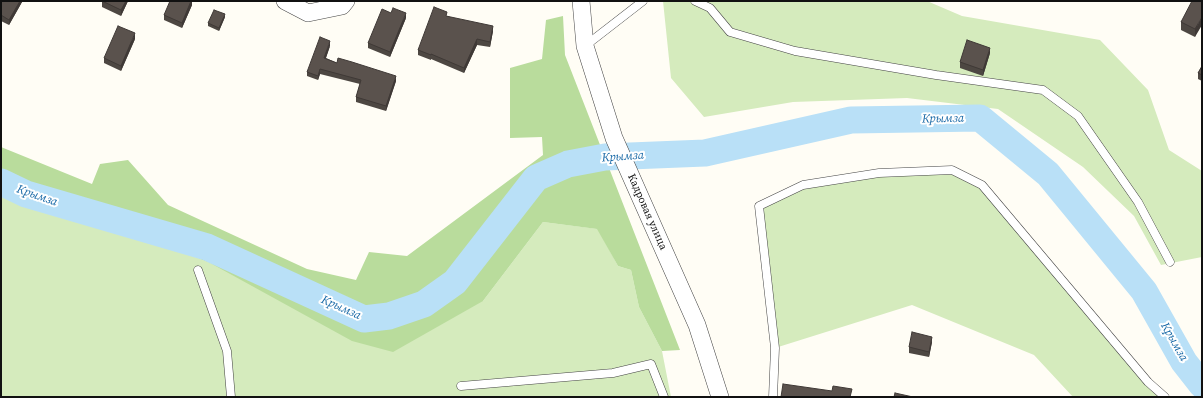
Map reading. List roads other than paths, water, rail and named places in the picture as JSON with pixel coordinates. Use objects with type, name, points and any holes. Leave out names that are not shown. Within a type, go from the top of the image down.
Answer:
[{"type":"street","points":[[285,1],[308,13],[342,6],[346,1]]},
{"type":"street","name":"Кадровая улица","points":[[581,1],[585,46],[614,138],[697,326],[720,397]]},
{"type":"lane","points":[[585,46],[643,1]]},
{"type":"lane","points":[[696,1],[710,8],[730,32],[795,51],[936,76],[1043,90],[1078,116],[1138,202],[1170,262]]},
{"type":"lane","points":[[773,397],[775,348],[759,206],[803,185],[879,173],[952,170],[982,185],[1148,382],[1165,397]]},
{"type":"lane","points":[[198,270],[227,351],[231,397]]},
{"type":"lane","points":[[461,386],[613,373],[651,364],[664,397]]},
{"type":"waterway","name":"Крымза","points":[[1,182],[26,194],[207,247],[364,319],[389,316],[424,304],[455,282],[536,178],[568,164],[605,157],[705,153],[851,120],[980,118],[1048,174],[1144,291],[1184,362],[1202,385]]}]
